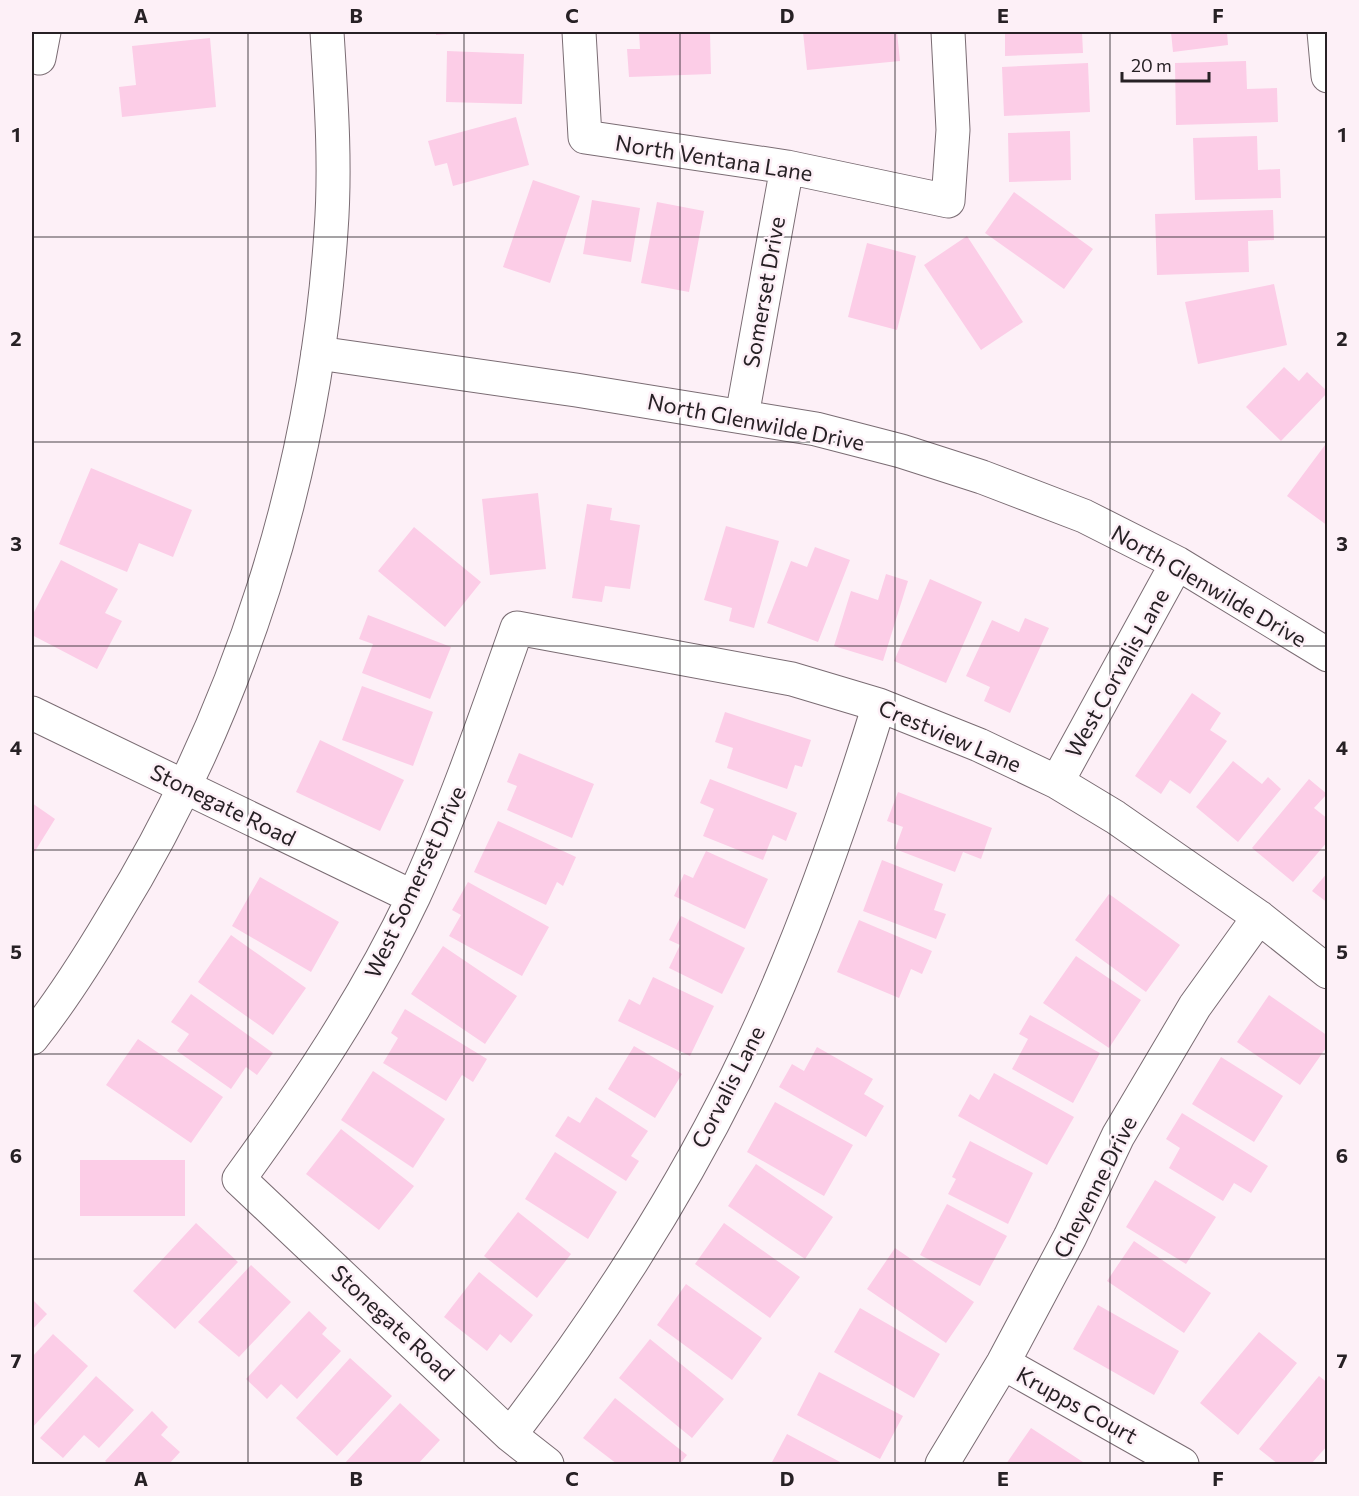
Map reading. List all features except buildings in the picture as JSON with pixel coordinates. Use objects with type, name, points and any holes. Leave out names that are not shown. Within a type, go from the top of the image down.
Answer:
[{"type":"street","points":[[32,1038],[87,959],[144,867],[186,787],[231,680],[267,580],[297,465],[318,353],[332,229],[332,124],[327,32]]},
{"type":"street","name":"North Ventana Lane","points":[[579,32],[585,137],[787,167],[948,201],[953,130],[948,32]]},
{"type":"street","points":[[1324,32],[1328,76]]},
{"type":"street","name":"Somerset Drive","points":[[742,416],[787,167]]},
{"type":"street","name":"North Glenwilde Drive","points":[[318,353],[742,416],[816,429],[901,451],[982,477],[1084,516],[1177,563],[1327,653]]},
{"type":"street","name":"West Corvalis Lane","points":[[1057,782],[1177,563]]},
{"type":"street","name":"Crestview Lane","points":[[517,628],[792,680],[879,705],[979,745],[1057,782],[1124,823],[1259,917],[1328,972]]},
{"type":"street","name":"West Somerset Drive","points":[[239,1179],[298,1099],[359,999],[413,897],[468,769],[517,628]]},
{"type":"street","name":"Corvalis Lane","points":[[510,1435],[571,1355],[652,1230],[736,1078],[801,930],[847,810],[879,705]]},
{"type":"street","name":"Stonegate Road","points":[[32,713],[413,897]]},
{"type":"street","name":"Cheyenne Drive","points":[[942,1464],[1004,1363],[1071,1238],[1118,1136],[1195,1006],[1259,917]]},
{"type":"street","name":"Stonegate Road","points":[[239,1179],[510,1435],[548,1464]]},
{"type":"street","name":"Krupps Court","points":[[1004,1363],[1182,1464]]}]
